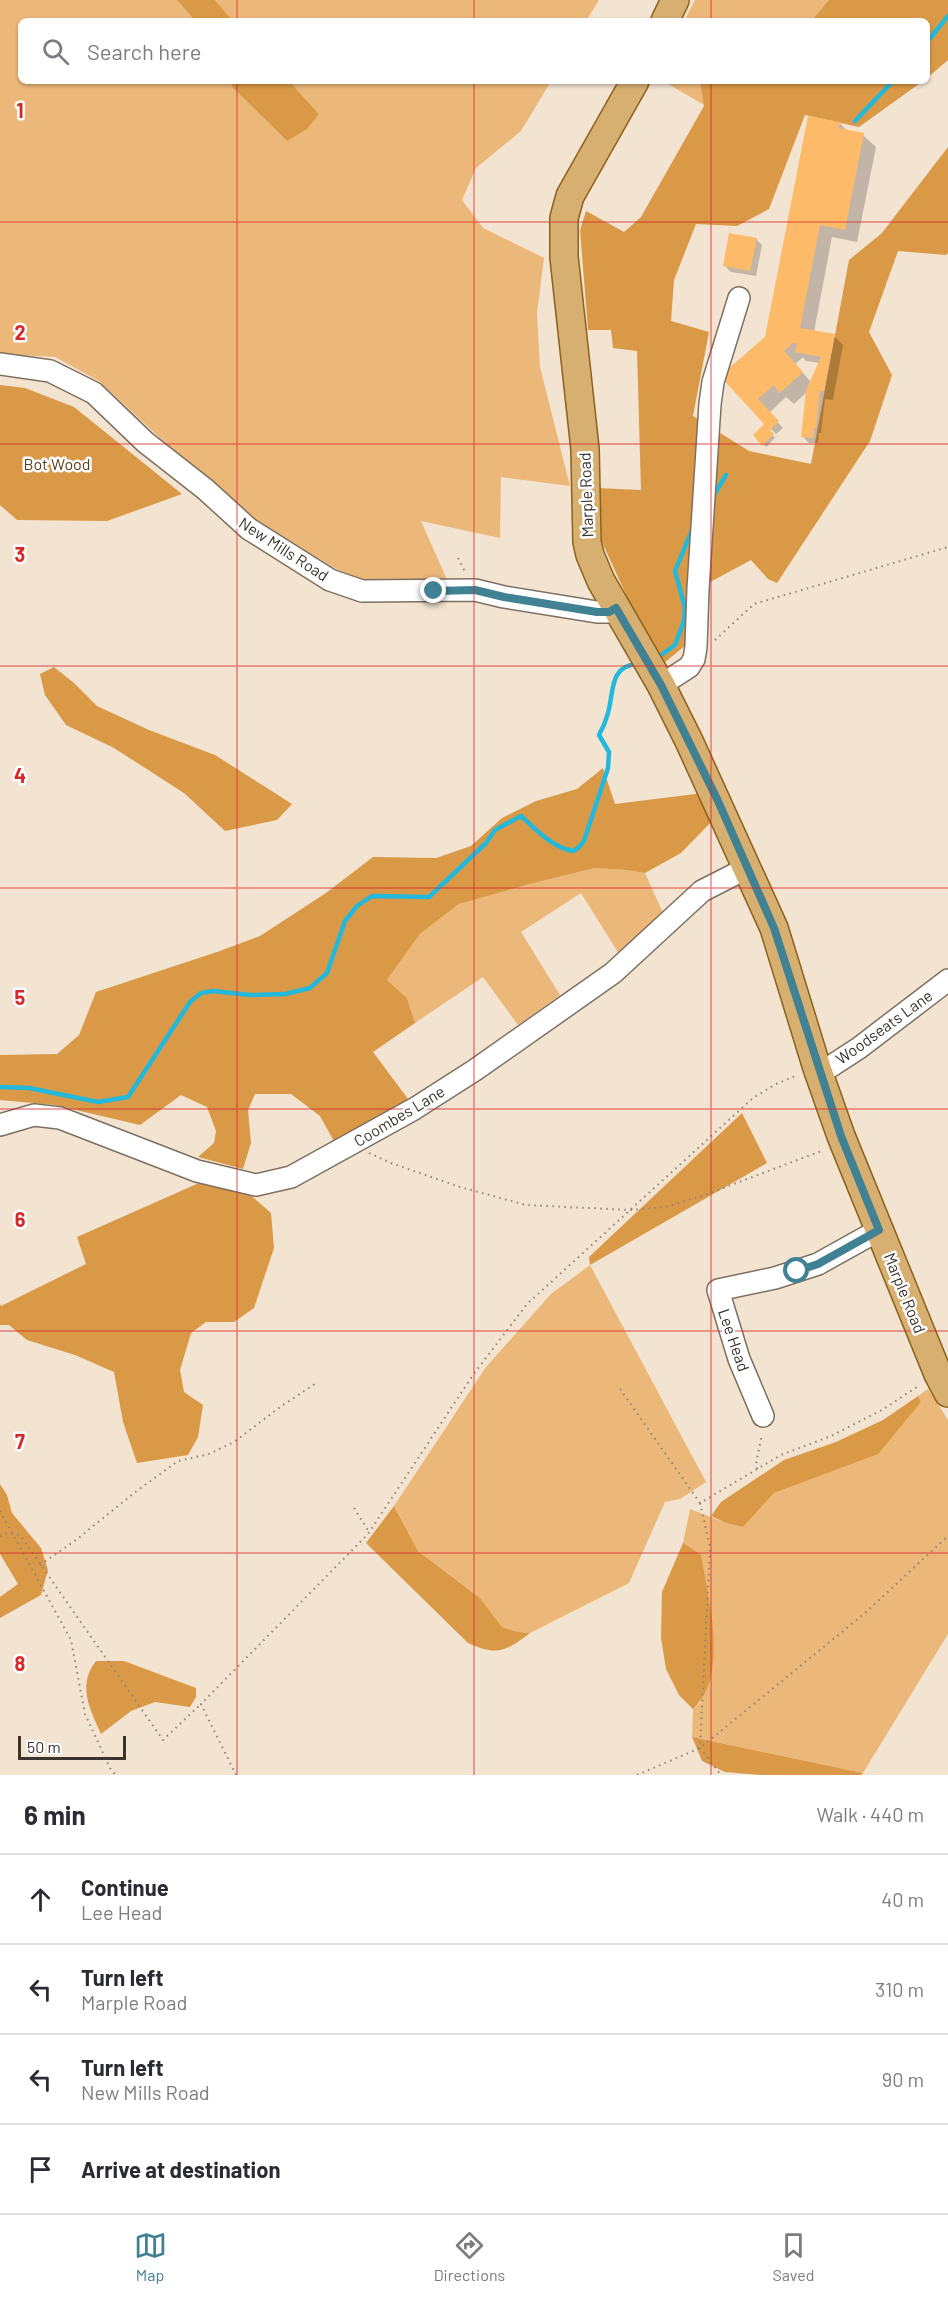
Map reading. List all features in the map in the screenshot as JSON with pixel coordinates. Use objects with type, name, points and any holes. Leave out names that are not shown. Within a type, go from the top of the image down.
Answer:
[{"type":"main road","points":[[666,18],[675,0]]},
{"type":"main road","name":"Marple Road","points":[[633,84],[570,196],[564,218],[564,257],[585,449],[587,542],[590,555],[601,582],[657,677],[774,928],[818,1071],[843,1140],[943,1383]]},
{"type":"street","points":[[657,677],[688,667],[694,659],[710,404],[715,375],[738,298]]},
{"type":"street","name":"New Mills Road","points":[[0,364],[50,371],[94,393],[145,442],[205,489],[249,529],[330,580],[362,591],[475,590],[597,612],[609,612],[616,608]]},
{"type":"street","name":"Coombes Lane","points":[[0,1125],[34,1115],[60,1118],[197,1171],[256,1185],[291,1177],[414,1110],[549,1020],[613,973],[702,891],[747,868]]},
{"type":"street","name":"Woodseats Lane","points":[[818,1071],[859,1048],[948,980]]},
{"type":"street","name":"Lee Head","points":[[763,1416],[739,1359],[718,1290],[775,1278],[818,1264],[879,1230]]},
{"type":"path","points":[[694,659],[754,604],[948,547]]},
{"type":"path","points":[[0,1536],[20,1535],[163,1740],[369,1532],[473,1375],[527,1304],[753,1098],[776,1084],[818,1071]]},
{"type":"path","points":[[351,1145],[400,1166],[526,1205],[630,1210],[665,1207],[702,1196],[813,1156],[843,1140]]},
{"type":"path","points":[[40,1565],[76,1540],[170,1466],[178,1461],[209,1454],[234,1442],[318,1382]]},
{"type":"path","points":[[700,1503],[781,1455],[831,1436],[943,1383]]},
{"type":"path","points":[[620,1389],[700,1503],[710,1547],[700,1748],[721,1775]]},
{"type":"path","points":[[757,1469],[763,1416]]},
{"type":"path","points":[[354,1508],[369,1532]]},
{"type":"path","points":[[0,1512],[71,1640],[85,1714],[111,1770],[116,1775]]},
{"type":"path","points":[[637,1775],[700,1748],[864,1614],[948,1536]]},
{"type":"path","points":[[201,1704],[236,1775]]},
{"type":"shaded area","points":[[0,0],[177,0],[192,18],[18,18],[18,84],[231,84],[287,141],[319,114],[292,84],[549,84],[521,131],[476,168],[462,200],[483,228],[544,258],[537,313],[540,367],[570,486],[501,477],[500,538],[421,521],[449,584],[362,579],[338,570],[260,524],[160,438],[99,381],[55,357],[0,354]]},
{"type":"shaded area","points":[[215,0],[599,0],[588,18],[230,18]]},
{"type":"shaded area","points":[[695,0],[829,0],[814,18],[686,18]]},
{"type":"shaded area","points":[[668,84],[700,84],[704,105]]},
{"type":"shaded area","points":[[595,868],[645,873],[663,913],[619,954],[581,893],[521,932],[560,995],[518,1025],[483,977],[415,1023],[407,998],[387,980],[420,934],[459,904]]},
{"type":"shaded area","points":[[590,1265],[706,1482],[680,1499],[665,1502],[629,1583],[530,1633],[518,1632],[502,1627],[480,1598],[418,1551],[394,1506],[486,1367],[551,1294]]},
{"type":"shaded area","points":[[928,1389],[948,1420],[948,1634],[863,1773],[692,1737],[693,1709],[701,1702],[683,1543],[690,1509],[743,1527],[774,1493],[826,1473],[921,1402],[918,1396]]},
{"type":"green space","points":[[177,0],[215,0],[230,18],[192,18]]},
{"type":"green space","points":[[829,0],[948,0],[948,60],[930,75],[930,18],[814,18]]},
{"type":"green space","points":[[231,84],[292,84],[319,114],[307,129],[287,141]]},
{"type":"green space","points":[[700,84],[919,84],[859,127],[805,115],[769,209],[737,226],[696,224],[674,280],[671,321],[709,332],[693,416],[749,451],[811,464],[849,260],[882,233],[948,147],[948,253],[946,255],[898,251],[869,332],[892,375],[870,441],[777,583],[768,579],[751,560],[699,588],[686,645],[659,667],[602,542],[598,488],[641,490],[637,351],[613,348],[611,330],[588,330],[580,230],[586,211],[624,232],[641,217],[704,106]]},
{"type":"green space","name":"Bot Wood","points":[[0,385],[25,388],[74,407],[182,494],[107,521],[17,520],[0,505]]},
{"type":"green space","points":[[54,667],[97,706],[149,730],[215,755],[292,804],[277,820],[225,831],[184,793],[114,748],[66,725],[45,695],[40,674]]},
{"type":"green space","points":[[603,768],[615,804],[703,793],[714,819],[681,853],[645,873],[595,868],[530,884],[459,904],[420,934],[387,980],[407,998],[415,1023],[373,1052],[408,1099],[372,1125],[335,1143],[320,1116],[291,1094],[255,1094],[248,1110],[251,1143],[243,1169],[198,1157],[214,1143],[216,1131],[207,1107],[181,1095],[140,1125],[55,1105],[0,1100],[0,1055],[57,1054],[79,1035],[96,992],[260,936],[326,893],[373,857],[436,858],[471,846],[502,818],[536,801],[577,789]]},
{"type":"green space","points":[[742,1113],[767,1163],[590,1265],[589,1257]]},
{"type":"green space","points":[[199,1183],[247,1192],[271,1213],[274,1248],[254,1308],[234,1322],[206,1322],[191,1333],[180,1370],[184,1392],[203,1405],[198,1437],[188,1455],[137,1463],[123,1422],[114,1372],[75,1355],[27,1340],[9,1325],[0,1325],[0,1304],[1,1306],[86,1264],[77,1237]]},
{"type":"green space","points":[[918,1396],[921,1402],[878,1454],[774,1493],[743,1527],[711,1516],[721,1502],[784,1460],[836,1442],[883,1420]]},
{"type":"green space","points":[[0,1484],[7,1495],[12,1513],[41,1548],[48,1570],[41,1595],[0,1618],[0,1597],[18,1584],[0,1554]]},
{"type":"green space","points":[[394,1506],[418,1551],[480,1598],[502,1627],[530,1633],[507,1648],[494,1651],[468,1643],[366,1543]]},
{"type":"green space","points":[[683,1543],[701,1555],[714,1636],[711,1677],[704,1695],[693,1709],[679,1695],[666,1669],[661,1638],[662,1592]]},
{"type":"green space","points":[[96,1661],[124,1661],[196,1688],[196,1697],[190,1707],[155,1702],[131,1711],[101,1734],[87,1697],[86,1688],[90,1670]]},
{"type":"green space","points":[[692,1737],[863,1773],[861,1775],[761,1775],[725,1772],[702,1761]]},
{"type":"building","points":[[808,116],[840,122],[839,128],[864,133],[845,230],[820,225],[800,328],[835,334],[824,391],[820,391],[813,438],[801,437],[806,390],[821,357],[795,352],[797,344],[793,343],[784,351],[803,372],[780,393],[774,385],[758,399],[779,421],[770,430],[774,434],[762,446],[753,435],[764,424],[720,376],[765,337]]},
{"type":"building","points":[[729,233],[757,238],[750,271],[723,266]]},
{"type":"waterway","points":[[930,38],[948,16]]},
{"type":"waterway","points":[[855,121],[890,84]]},
{"type":"waterway","points":[[714,495],[726,475]]},
{"type":"waterway","points":[[657,658],[675,645],[684,621],[685,608],[675,571],[692,530]]},
{"type":"waterway","points":[[0,1087],[29,1088],[98,1102],[128,1097],[190,1002],[201,993],[213,991],[250,995],[285,994],[310,988],[327,973],[345,921],[357,906],[372,896],[429,897],[486,843],[495,830],[521,816],[558,846],[573,851],[578,848],[584,841],[608,768],[609,752],[599,735],[607,716],[614,681],[622,670],[637,664]]},
{"type":"route","points":[[434,591],[475,590],[597,612],[609,612],[616,608],[661,685],[718,801],[774,928],[795,990],[817,1068],[841,1136],[879,1230],[818,1264],[797,1271]]}]
